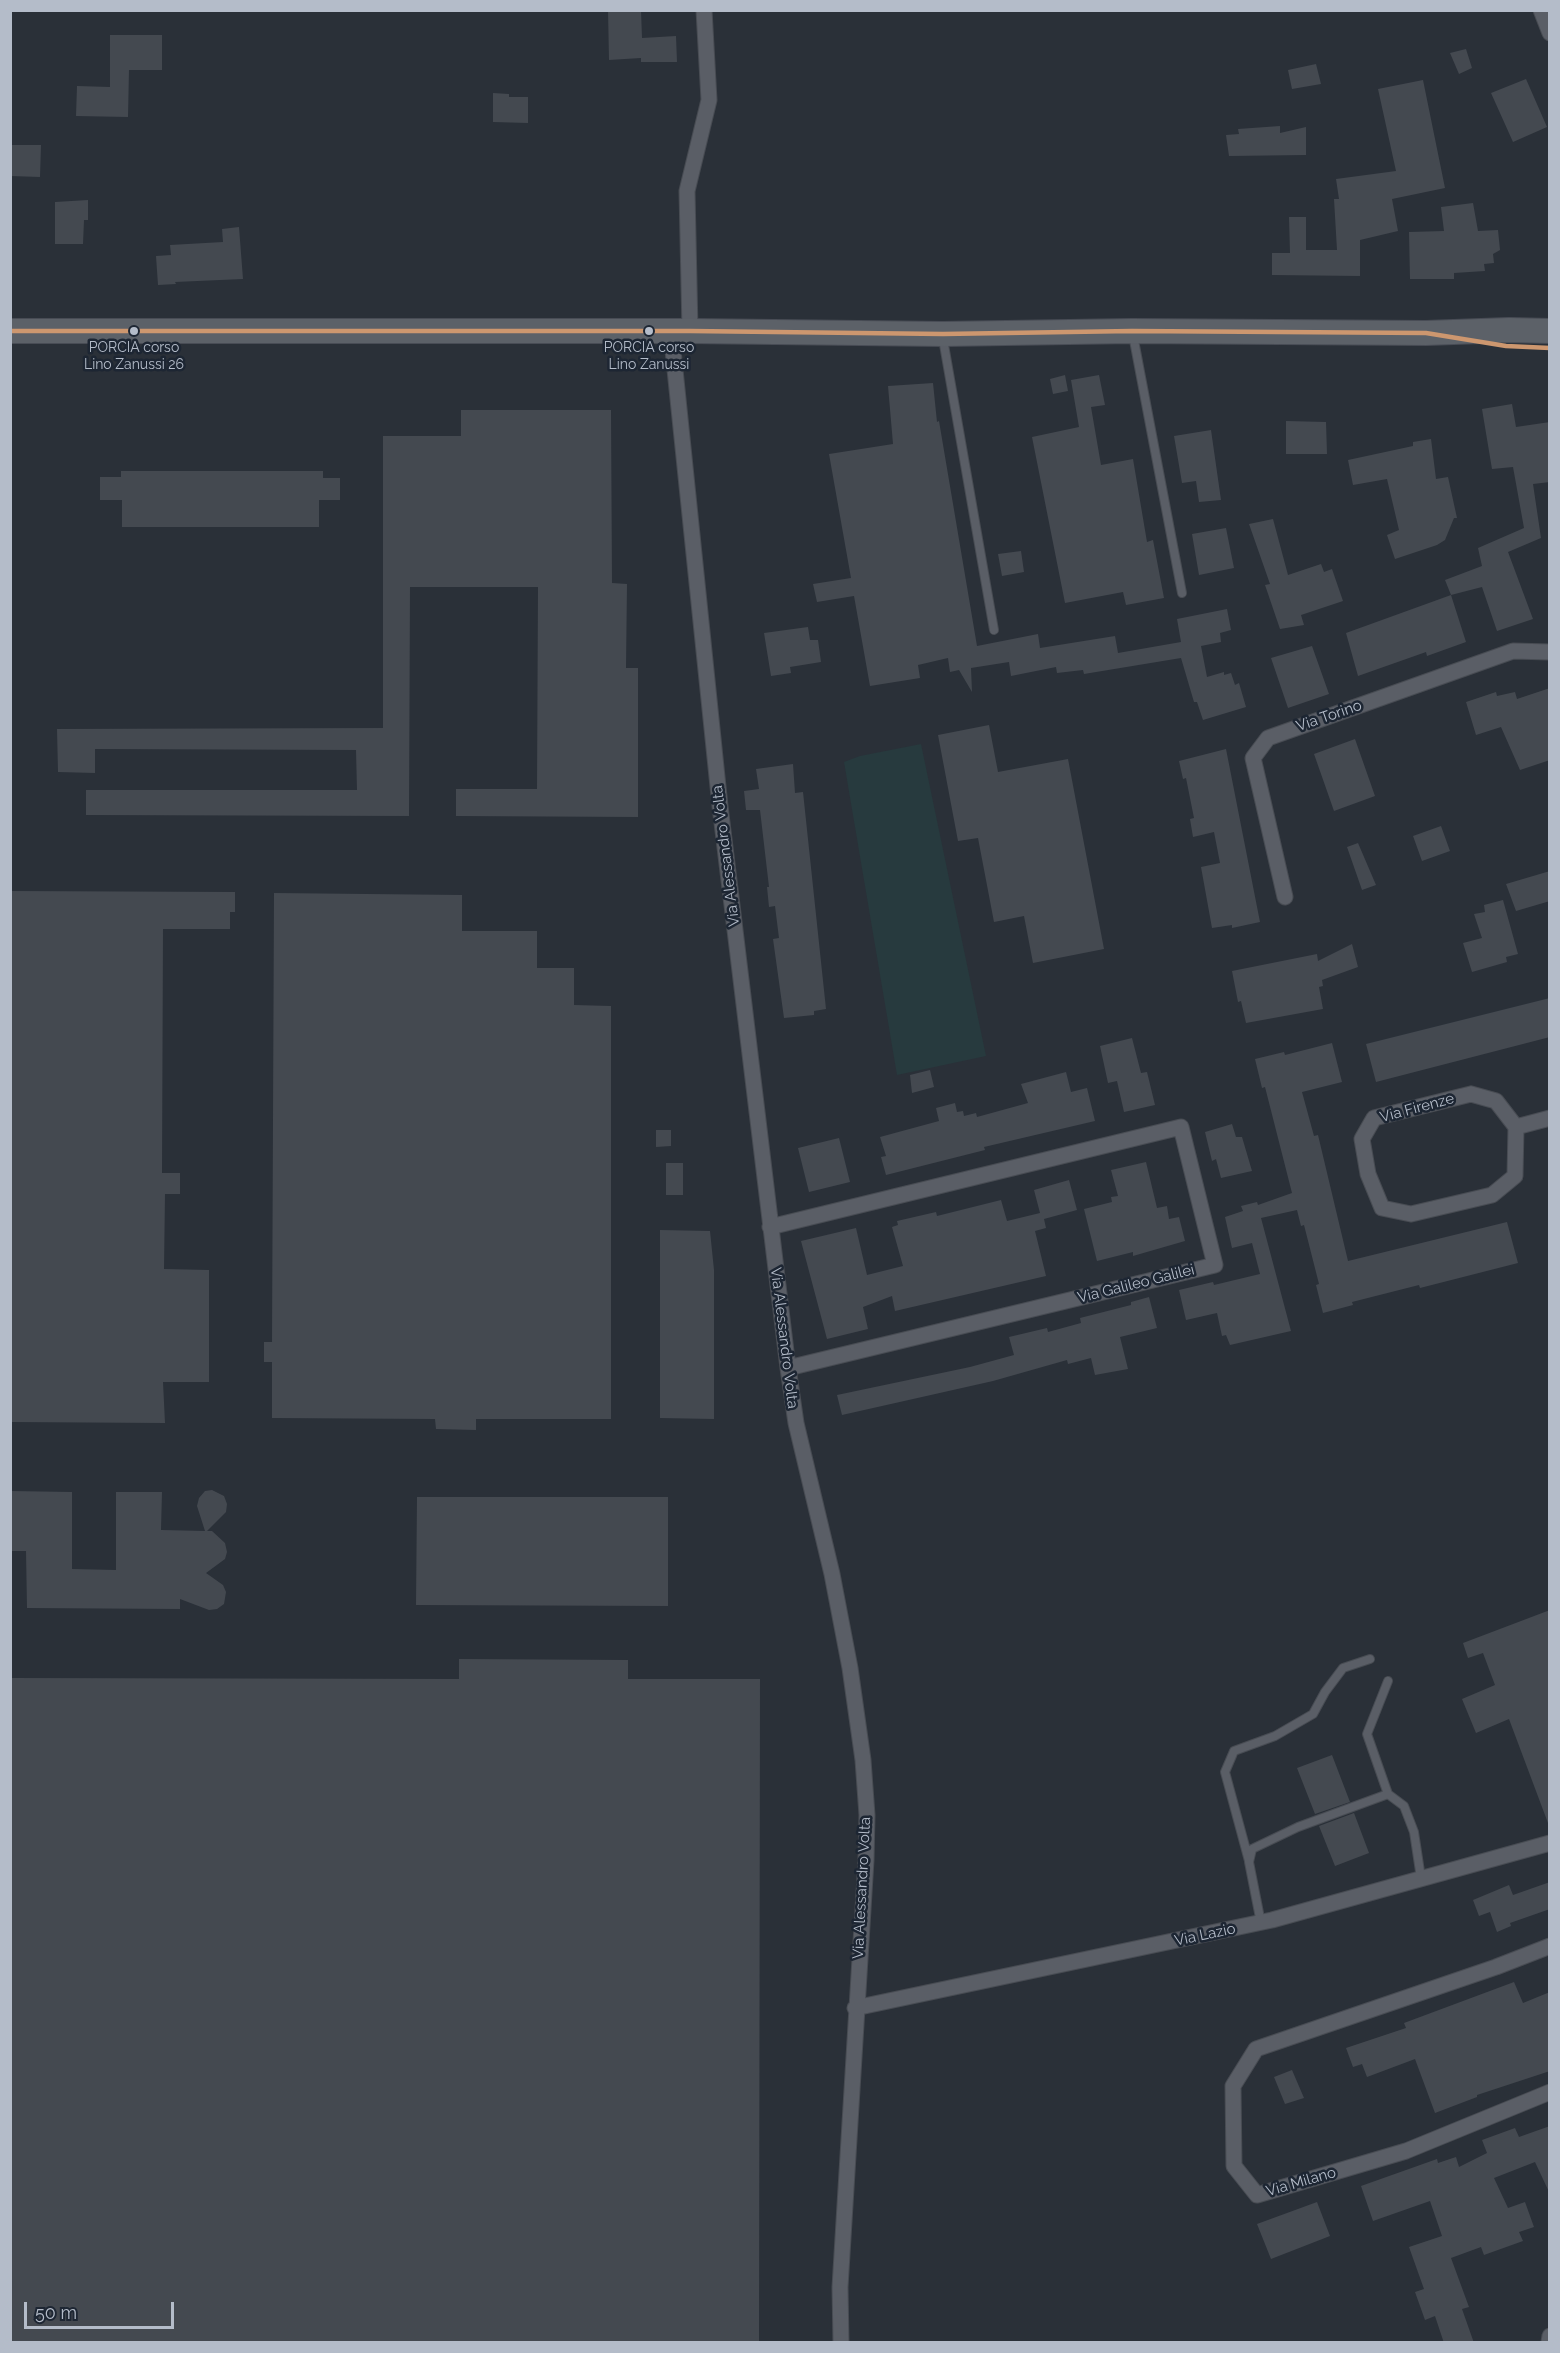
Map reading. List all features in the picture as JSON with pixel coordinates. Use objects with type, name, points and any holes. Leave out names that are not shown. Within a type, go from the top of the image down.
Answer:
[{"type":"main road","points":[[10,332],[681,331],[943,334],[1132,331],[1426,333],[1550,331]]},
{"type":"main road","points":[[1426,333],[1506,346],[1550,348]]},
{"type":"street","name":"Via Alessandro Volta","points":[[704,10],[709,99],[687,191],[681,331],[720,807],[770,1227],[796,1423],[832,1574],[850,1668],[863,1760],[867,1815],[840,2287],[841,2343]]},
{"type":"street","points":[[1540,10],[1550,33]]},
{"type":"street","name":"Via Torino","points":[[1285,897],[1253,758],[1268,738],[1513,651],[1550,652]]},
{"type":"street","name":"Via Firenze","points":[[1471,1094],[1497,1101],[1515,1127],[1515,1176],[1492,1195],[1411,1214],[1382,1208],[1368,1174],[1362,1139],[1374,1118],[1471,1094]]},
{"type":"street","points":[[1515,1127],[1550,1118]]},
{"type":"street","name":"Via Galileo Galilei","points":[[770,1227],[1181,1127],[1215,1265],[788,1368]]},
{"type":"street","name":"Via Lazio","points":[[855,2008],[1261,1923],[1550,1843]]},
{"type":"street","name":"Via Milano","points":[[1550,1946],[1496,1967],[1256,2049],[1233,2086],[1234,2166],[1257,2195],[1406,2151],[1550,2092]]},
{"type":"street","points":[[1549,2343],[1550,2336]]},
{"type":"lane","points":[[1132,331],[1182,593]]},
{"type":"lane","points":[[943,334],[994,630]]},
{"type":"lane","points":[[1261,1923],[1249,1862],[1225,1772],[1234,1751],[1275,1736],[1313,1714],[1325,1692],[1343,1668],[1370,1659]]},
{"type":"lane","points":[[1388,1681],[1367,1734],[1388,1794],[1404,1806],[1414,1832],[1421,1878]]},
{"type":"lane","points":[[1249,1862],[1252,1849],[1298,1827],[1388,1794]]},
{"type":"green space","points":[[921,744],[986,1056],[897,1075],[844,762],[860,756]]},
{"type":"building","points":[[608,10],[641,10],[642,38],[676,36],[677,62],[641,62],[641,58],[609,60]]},
{"type":"building","points":[[110,35],[162,35],[162,70],[129,70],[128,117],[76,116],[77,86],[110,87]]},
{"type":"building","points":[[1466,49],[1472,68],[1459,74],[1450,53]]},
{"type":"building","points":[[1316,64],[1321,84],[1292,89],[1288,70]]},
{"type":"building","points":[[1526,79],[1547,127],[1513,142],[1491,93]]},
{"type":"building","points":[[1423,80],[1445,188],[1392,199],[1398,231],[1360,240],[1360,276],[1272,275],[1272,253],[1290,253],[1289,217],[1306,217],[1306,250],[1337,250],[1334,199],[1339,199],[1336,179],[1396,171],[1378,89]]},
{"type":"building","points":[[493,93],[509,94],[509,97],[528,97],[528,123],[493,122]]},
{"type":"building","points":[[1280,126],[1280,133],[1306,127],[1306,155],[1229,156],[1226,135],[1239,134],[1238,129]]},
{"type":"building","points":[[10,145],[41,145],[40,177],[10,176]]},
{"type":"building","points":[[88,200],[88,220],[84,220],[83,244],[55,244],[55,202]]},
{"type":"building","points":[[1473,203],[1478,231],[1498,230],[1500,250],[1493,254],[1494,263],[1484,264],[1485,271],[1454,273],[1454,279],[1410,279],[1409,232],[1444,231],[1441,207]]},
{"type":"building","points":[[239,227],[243,279],[158,285],[156,256],[171,255],[170,245],[223,242],[222,229]]},
{"type":"building","points":[[1065,375],[1068,391],[1053,394],[1050,379]]},
{"type":"building","points":[[1099,375],[1105,405],[1091,407],[1101,465],[1133,459],[1147,542],[1153,540],[1164,598],[1126,605],[1123,592],[1065,603],[1032,437],[1079,427],[1071,380]]},
{"type":"building","points":[[933,383],[937,422],[939,421],[977,646],[1038,634],[1040,648],[1115,636],[1118,653],[1181,642],[1177,619],[1227,609],[1231,630],[1220,633],[1221,642],[1201,646],[1207,677],[1224,672],[1224,675],[1231,673],[1235,685],[1239,683],[1246,707],[1203,720],[1197,702],[1194,702],[1181,658],[1084,674],[1083,670],[1057,673],[1056,667],[1011,676],[1009,662],[971,668],[972,692],[959,670],[950,672],[948,658],[918,665],[920,678],[870,686],[854,596],[817,602],[813,584],[851,578],[829,454],[893,444],[888,386]]},
{"type":"building","points":[[1512,404],[1516,427],[1550,422],[1550,482],[1533,484],[1541,538],[1508,552],[1533,619],[1497,631],[1482,587],[1451,595],[1445,580],[1482,566],[1478,548],[1524,528],[1513,467],[1492,469],[1482,409]]},
{"type":"building","points":[[461,410],[611,410],[612,583],[627,584],[626,668],[638,668],[638,817],[456,816],[456,789],[537,789],[538,587],[410,587],[409,816],[86,815],[86,790],[357,790],[356,750],[95,749],[95,773],[58,772],[57,729],[383,728],[383,436],[461,436]]},
{"type":"building","points":[[1286,421],[1326,422],[1327,454],[1286,454]]},
{"type":"building","points":[[1211,430],[1221,500],[1199,502],[1196,481],[1182,483],[1174,436]]},
{"type":"building","points":[[1431,439],[1436,479],[1448,477],[1457,518],[1454,518],[1445,540],[1437,545],[1395,559],[1387,535],[1399,530],[1387,479],[1353,485],[1348,460],[1413,446],[1413,442]]},
{"type":"building","points":[[121,471],[323,471],[323,478],[340,478],[340,500],[319,500],[319,527],[122,527],[122,500],[100,500],[100,477],[121,477]]},
{"type":"building","points":[[1273,519],[1288,575],[1321,564],[1324,572],[1332,569],[1343,601],[1301,615],[1304,625],[1280,629],[1265,585],[1270,584],[1249,524]]},
{"type":"building","points":[[1226,528],[1234,568],[1199,575],[1192,534]]},
{"type":"building","points":[[1021,551],[1024,572],[1002,576],[998,554]]},
{"type":"building","points":[[1451,595],[1466,642],[1427,656],[1426,652],[1358,676],[1346,633]]},
{"type":"building","points":[[808,627],[810,640],[818,640],[821,662],[790,667],[791,673],[771,676],[764,633]]},
{"type":"building","points":[[1312,646],[1329,694],[1288,708],[1271,658]]},
{"type":"building","points":[[1550,688],[1550,760],[1520,770],[1501,727],[1476,735],[1466,702],[1496,692],[1497,696],[1515,692],[1517,699]]},
{"type":"building","points":[[989,725],[998,772],[1068,759],[1104,949],[1033,963],[1024,916],[994,922],[978,838],[958,841],[938,735]]},
{"type":"building","points":[[1355,739],[1375,796],[1334,811],[1314,754]]},
{"type":"building","points":[[1226,749],[1260,922],[1232,928],[1232,925],[1212,928],[1201,867],[1220,863],[1214,832],[1193,837],[1190,819],[1194,818],[1186,778],[1183,779],[1179,761]]},
{"type":"building","points":[[793,764],[795,793],[803,792],[826,1009],[814,1011],[814,1015],[784,1018],[773,939],[779,938],[775,906],[769,907],[767,887],[769,887],[760,810],[746,810],[744,791],[759,789],[756,769]]},
{"type":"building","points":[[1441,826],[1450,851],[1422,861],[1413,836]]},
{"type":"building","points":[[1358,843],[1376,885],[1362,890],[1347,847]]},
{"type":"building","points":[[1550,871],[1550,901],[1516,911],[1506,884]]},
{"type":"building","points":[[10,891],[235,892],[235,912],[230,912],[230,929],[163,929],[162,1173],[180,1173],[180,1194],[165,1194],[164,1269],[209,1270],[209,1382],[163,1382],[165,1423],[10,1422]]},
{"type":"building","points":[[274,893],[462,895],[462,931],[537,931],[537,968],[574,968],[574,1005],[611,1006],[611,1419],[476,1419],[476,1430],[436,1429],[435,1419],[272,1418],[272,1362],[264,1362],[264,1342],[272,1342]]},
{"type":"building","points":[[1503,900],[1518,954],[1506,957],[1507,962],[1472,972],[1463,943],[1482,938],[1474,914],[1485,912],[1484,905]]},
{"type":"building","points":[[1352,944],[1358,967],[1322,980],[1323,986],[1319,987],[1323,1009],[1246,1023],[1241,1001],[1238,1002],[1232,971],[1317,954],[1318,961]]},
{"type":"building","points":[[1550,998],[1550,1037],[1376,1082],[1366,1044]]},
{"type":"building","points":[[1132,1038],[1141,1073],[1147,1072],[1155,1105],[1124,1112],[1117,1081],[1108,1083],[1100,1046]]},
{"type":"building","points":[[1332,1043],[1342,1082],[1302,1092],[1314,1136],[1318,1135],[1348,1261],[1507,1222],[1518,1263],[1420,1288],[1419,1285],[1352,1302],[1353,1305],[1323,1313],[1316,1285],[1319,1284],[1304,1225],[1301,1226],[1297,1210],[1261,1218],[1291,1331],[1230,1345],[1226,1335],[1222,1336],[1217,1313],[1186,1320],[1179,1290],[1213,1282],[1214,1285],[1260,1274],[1252,1243],[1232,1248],[1225,1217],[1243,1211],[1241,1206],[1257,1202],[1258,1205],[1292,1193],[1265,1087],[1262,1088],[1255,1059],[1284,1052],[1285,1055]]},
{"type":"building","points":[[930,1070],[934,1087],[912,1093],[910,1075]]},
{"type":"building","points":[[1066,1072],[1071,1092],[1087,1088],[1095,1121],[984,1147],[985,1150],[886,1175],[881,1157],[886,1156],[880,1137],[939,1121],[936,1108],[955,1103],[957,1112],[963,1111],[964,1116],[976,1113],[977,1117],[1028,1103],[1021,1084]]},
{"type":"building","points":[[1232,1124],[1236,1137],[1242,1137],[1252,1171],[1221,1178],[1216,1159],[1212,1161],[1205,1132]]},
{"type":"building","points":[[656,1130],[671,1130],[671,1146],[656,1147]]},
{"type":"building","points":[[839,1138],[850,1182],[809,1192],[798,1148]]},
{"type":"building","points":[[1146,1162],[1157,1208],[1167,1206],[1169,1219],[1179,1217],[1185,1241],[1133,1256],[1133,1252],[1097,1261],[1084,1209],[1112,1202],[1111,1197],[1118,1196],[1111,1170]]},
{"type":"building","points":[[666,1163],[683,1163],[683,1195],[666,1195]]},
{"type":"building","points":[[1069,1180],[1077,1210],[1044,1219],[1046,1228],[1035,1231],[1046,1276],[895,1311],[892,1296],[863,1307],[868,1329],[827,1339],[801,1241],[856,1228],[867,1275],[903,1266],[892,1227],[898,1225],[897,1221],[936,1212],[937,1216],[1001,1200],[1007,1221],[1040,1213],[1034,1190]]},
{"type":"building","points":[[660,1230],[710,1231],[714,1270],[714,1419],[660,1418]]},
{"type":"building","points":[[1149,1297],[1157,1328],[1120,1337],[1128,1369],[1095,1375],[1091,1358],[1068,1364],[1067,1360],[993,1381],[842,1415],[837,1395],[970,1367],[1014,1355],[1009,1337],[1047,1328],[1048,1332],[1081,1323],[1080,1318],[1131,1305],[1131,1302]]},
{"type":"building","points":[[212,1490],[224,1496],[227,1504],[226,1512],[207,1531],[212,1531],[225,1543],[227,1552],[225,1559],[206,1573],[223,1585],[226,1592],[224,1604],[217,1609],[209,1610],[180,1599],[180,1609],[27,1608],[26,1551],[10,1551],[10,1491],[72,1492],[72,1569],[116,1570],[116,1492],[162,1492],[161,1530],[205,1531],[197,1506],[199,1498],[205,1491]]},
{"type":"building","points":[[417,1497],[668,1497],[668,1606],[416,1605]]},
{"type":"building","points":[[1550,1610],[1550,1823],[1548,1823],[1509,1719],[1476,1733],[1462,1699],[1495,1685],[1483,1653],[1468,1658],[1463,1643]]},
{"type":"building","points":[[459,1659],[628,1660],[628,1679],[760,1679],[759,2343],[10,2343],[10,1678],[459,1679]]},
{"type":"building","points":[[1332,1755],[1350,1802],[1315,1814],[1297,1768]]},
{"type":"building","points":[[1354,1813],[1369,1853],[1335,1866],[1319,1826]]},
{"type":"building","points":[[1550,1882],[1550,1909],[1510,1923],[1511,1926],[1497,1932],[1490,1912],[1479,1916],[1473,1900],[1509,1885],[1513,1895]]},
{"type":"building","points":[[1514,1982],[1523,2003],[1550,1992],[1550,2071],[1477,2095],[1477,2097],[1435,2113],[1415,2059],[1367,2077],[1362,2064],[1353,2067],[1346,2048],[1406,2028],[1404,2023]]},
{"type":"building","points":[[1292,2070],[1304,2098],[1285,2104],[1274,2077]]},
{"type":"building","points":[[1550,2126],[1550,2194],[1535,2162],[1494,2178],[1508,2208],[1525,2202],[1534,2227],[1519,2232],[1523,2241],[1484,2255],[1481,2247],[1451,2258],[1469,2307],[1462,2309],[1474,2343],[1444,2343],[1435,2316],[1425,2320],[1415,2292],[1424,2289],[1409,2247],[1442,2236],[1430,2201],[1373,2221],[1361,2186],[1437,2159],[1438,2163],[1456,2157],[1459,2167],[1487,2153],[1482,2140],[1515,2128],[1519,2137]]},
{"type":"building","points":[[1317,2202],[1330,2236],[1271,2259],[1257,2224]]},
{"type":"transit line","points":[[10,331],[1426,333],[1506,346],[1550,348]]},
{"type":"place","name":"PORCIA corso Lino Zanussi 26","points":[[134,331]]},
{"type":"place","name":"PORCIA corso Lino Zanussi","points":[[649,331]]}]
